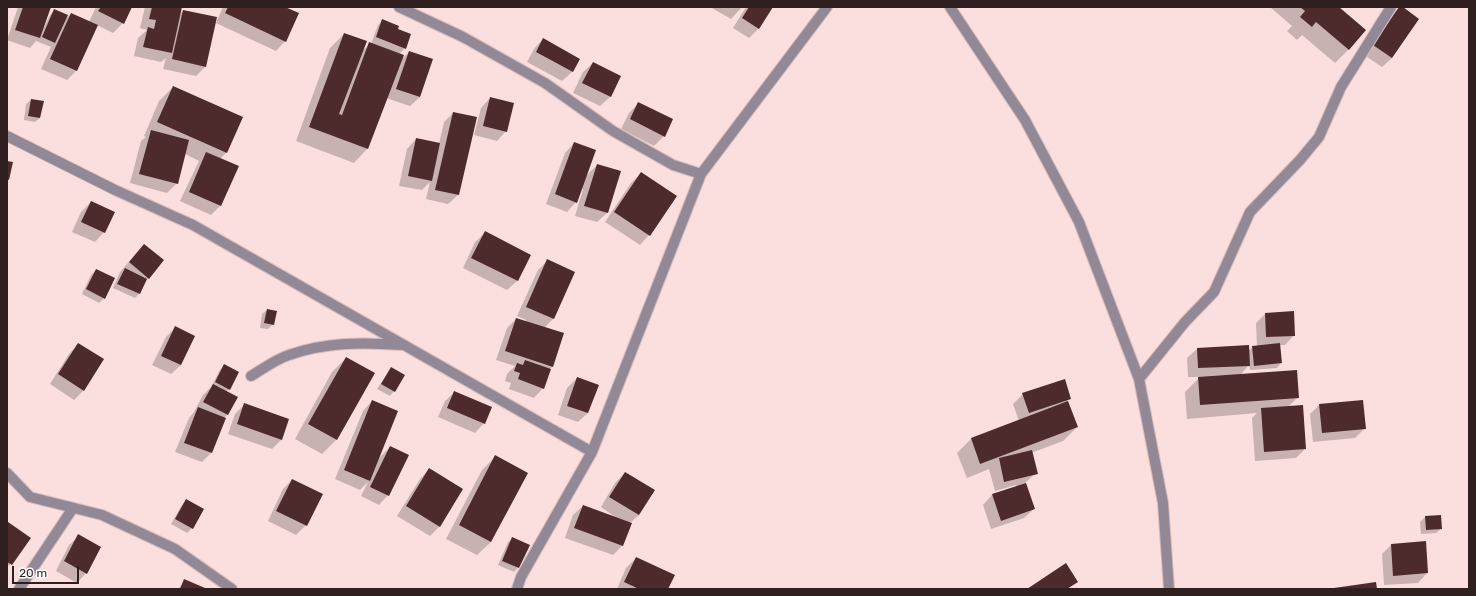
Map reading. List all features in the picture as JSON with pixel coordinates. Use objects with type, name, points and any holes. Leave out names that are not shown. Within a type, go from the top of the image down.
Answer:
[{"type":"street","points":[[399,7],[463,38],[544,83],[613,131],[673,165],[701,174]]},
{"type":"street","points":[[517,589],[520,577],[592,452],[701,174],[827,7]]},
{"type":"street","points":[[950,7],[1026,120],[1079,222],[1139,378],[1163,503],[1169,589]]},
{"type":"street","points":[[1139,378],[1185,322],[1214,292],[1250,212],[1300,160],[1319,137],[1342,87],[1391,7]]},
{"type":"street","points":[[7,136],[115,190],[194,225],[592,452]]},
{"type":"street","points":[[251,376],[287,355],[334,344],[373,343],[405,345]]},
{"type":"street","points":[[7,472],[30,497],[102,515],[175,549],[232,589]]},
{"type":"street","points":[[19,589],[73,508]]},
{"type":"building","points":[[23,7],[51,7],[40,38],[15,30]]},
{"type":"building","points":[[101,7],[132,7],[124,24],[98,11]]},
{"type":"building","points":[[152,7],[182,7],[172,53],[143,47],[148,27],[154,29],[156,20],[149,19]]},
{"type":"building","points":[[228,7],[285,7],[299,13],[286,42],[225,13]]},
{"type":"building","points":[[749,7],[773,7],[759,29],[742,18]]},
{"type":"building","points":[[1300,7],[1339,7],[1366,30],[1349,50],[1316,22],[1312,27],[1300,17],[1305,11]]},
{"type":"building","points":[[1399,7],[1403,7],[1419,19],[1392,58],[1373,45]]},
{"type":"building","points":[[54,9],[68,15],[55,43],[42,37]]},
{"type":"building","points":[[183,10],[217,17],[206,67],[172,59]]},
{"type":"building","points":[[71,13],[98,25],[77,71],[50,59]]},
{"type":"building","points":[[382,19],[399,26],[398,29],[411,34],[406,49],[376,37]]},
{"type":"building","points":[[344,33],[367,41],[339,114],[342,115],[369,42],[404,55],[368,149],[309,127]]},
{"type":"building","points":[[543,38],[580,59],[573,72],[536,52]]},
{"type":"building","points":[[409,51],[433,59],[420,97],[396,89]]},
{"type":"building","points":[[593,62],[621,76],[611,97],[582,83]]},
{"type":"building","points":[[173,86],[243,117],[227,153],[157,122]]},
{"type":"building","points":[[490,97],[514,103],[507,132],[483,126]]},
{"type":"building","points":[[31,99],[44,101],[40,118],[28,116]]},
{"type":"building","points":[[638,102],[673,119],[665,137],[630,119]]},
{"type":"building","points":[[453,112],[477,117],[459,195],[435,190]]},
{"type":"building","points":[[151,130],[189,140],[178,184],[139,174]]},
{"type":"building","points":[[416,138],[440,143],[432,181],[408,176]]},
{"type":"building","points":[[574,142],[596,150],[577,203],[555,194]]},
{"type":"building","points":[[206,152],[239,166],[221,206],[189,192]]},
{"type":"building","points":[[7,161],[13,162],[9,180],[7,179]]},
{"type":"building","points":[[597,164],[621,171],[608,213],[584,206]]},
{"type":"building","points":[[641,172],[677,196],[650,236],[614,212]]},
{"type":"building","points":[[91,201],[115,212],[105,233],[81,222]]},
{"type":"building","points":[[485,231],[531,255],[518,281],[471,258]]},
{"type":"building","points":[[144,244],[164,260],[149,279],[129,262]]},
{"type":"building","points":[[547,259],[575,272],[554,319],[526,307]]},
{"type":"building","points":[[125,268],[147,279],[140,294],[117,284]]},
{"type":"building","points":[[96,269],[115,278],[105,299],[86,289]]},
{"type":"building","points":[[267,309],[277,311],[274,325],[264,323]]},
{"type":"building","points":[[1294,311],[1295,336],[1266,337],[1265,313]]},
{"type":"building","points":[[516,318],[564,333],[553,367],[505,351]]},
{"type":"building","points":[[175,326],[195,336],[181,365],[161,356]]},
{"type":"building","points":[[78,343],[104,359],[84,391],[58,374]]},
{"type":"building","points":[[1280,343],[1282,363],[1254,366],[1252,346]]},
{"type":"building","points":[[1249,345],[1250,366],[1198,368],[1197,348]]},
{"type":"building","points":[[346,357],[375,373],[337,440],[308,424]]},
{"type":"building","points":[[525,360],[551,369],[544,389],[518,379],[520,373],[514,371],[517,363],[523,365]]},
{"type":"building","points":[[224,364],[239,372],[230,390],[215,382]]},
{"type":"building","points":[[391,367],[405,375],[395,392],[381,384]]},
{"type":"building","points":[[1297,370],[1299,398],[1200,405],[1198,377]]},
{"type":"building","points":[[577,377],[599,385],[588,413],[567,406]]},
{"type":"building","points":[[1065,379],[1071,399],[1029,413],[1022,393]]},
{"type":"building","points":[[213,384],[238,397],[228,415],[203,402]]},
{"type":"building","points":[[454,391],[492,407],[485,424],[447,408]]},
{"type":"building","points":[[372,400],[398,411],[370,481],[344,470]]},
{"type":"building","points":[[1363,400],[1366,429],[1322,433],[1319,404]]},
{"type":"building","points":[[1068,401],[1078,427],[980,464],[971,438]]},
{"type":"building","points":[[244,403],[289,419],[282,440],[237,424]]},
{"type":"building","points":[[1303,405],[1306,449],[1264,452],[1261,408]]},
{"type":"building","points":[[198,407],[226,418],[212,453],[184,443]]},
{"type":"building","points":[[390,446],[409,455],[389,496],[370,487]]},
{"type":"building","points":[[1032,450],[1038,474],[1004,482],[999,458]]},
{"type":"building","points":[[495,455],[528,473],[491,542],[459,525]]},
{"type":"building","points":[[429,468],[463,489],[440,527],[406,506]]},
{"type":"building","points":[[625,472],[655,490],[639,515],[609,497]]},
{"type":"building","points":[[292,479],[323,494],[307,526],[276,511]]},
{"type":"building","points":[[1026,483],[1035,509],[1001,521],[992,494]]},
{"type":"building","points":[[186,499],[204,509],[193,529],[175,519]]},
{"type":"building","points":[[583,505],[632,523],[623,546],[574,528]]},
{"type":"building","points":[[1441,515],[1442,529],[1426,530],[1425,516]]},
{"type":"building","points":[[8,522],[31,538],[12,565],[7,562]]},
{"type":"building","points":[[78,534],[101,547],[87,574],[64,561]]},
{"type":"building","points":[[512,537],[530,545],[519,568],[502,561]]},
{"type":"building","points":[[1426,541],[1428,573],[1393,576],[1391,544]]},
{"type":"building","points":[[636,557],[675,575],[668,589],[639,589],[624,582]]},
{"type":"building","points":[[1066,563],[1078,582],[1067,589],[1027,589]]},
{"type":"building","points":[[184,579],[205,588],[180,589]]},
{"type":"building","points":[[1376,582],[1377,589],[1334,589],[1334,588]]}]
